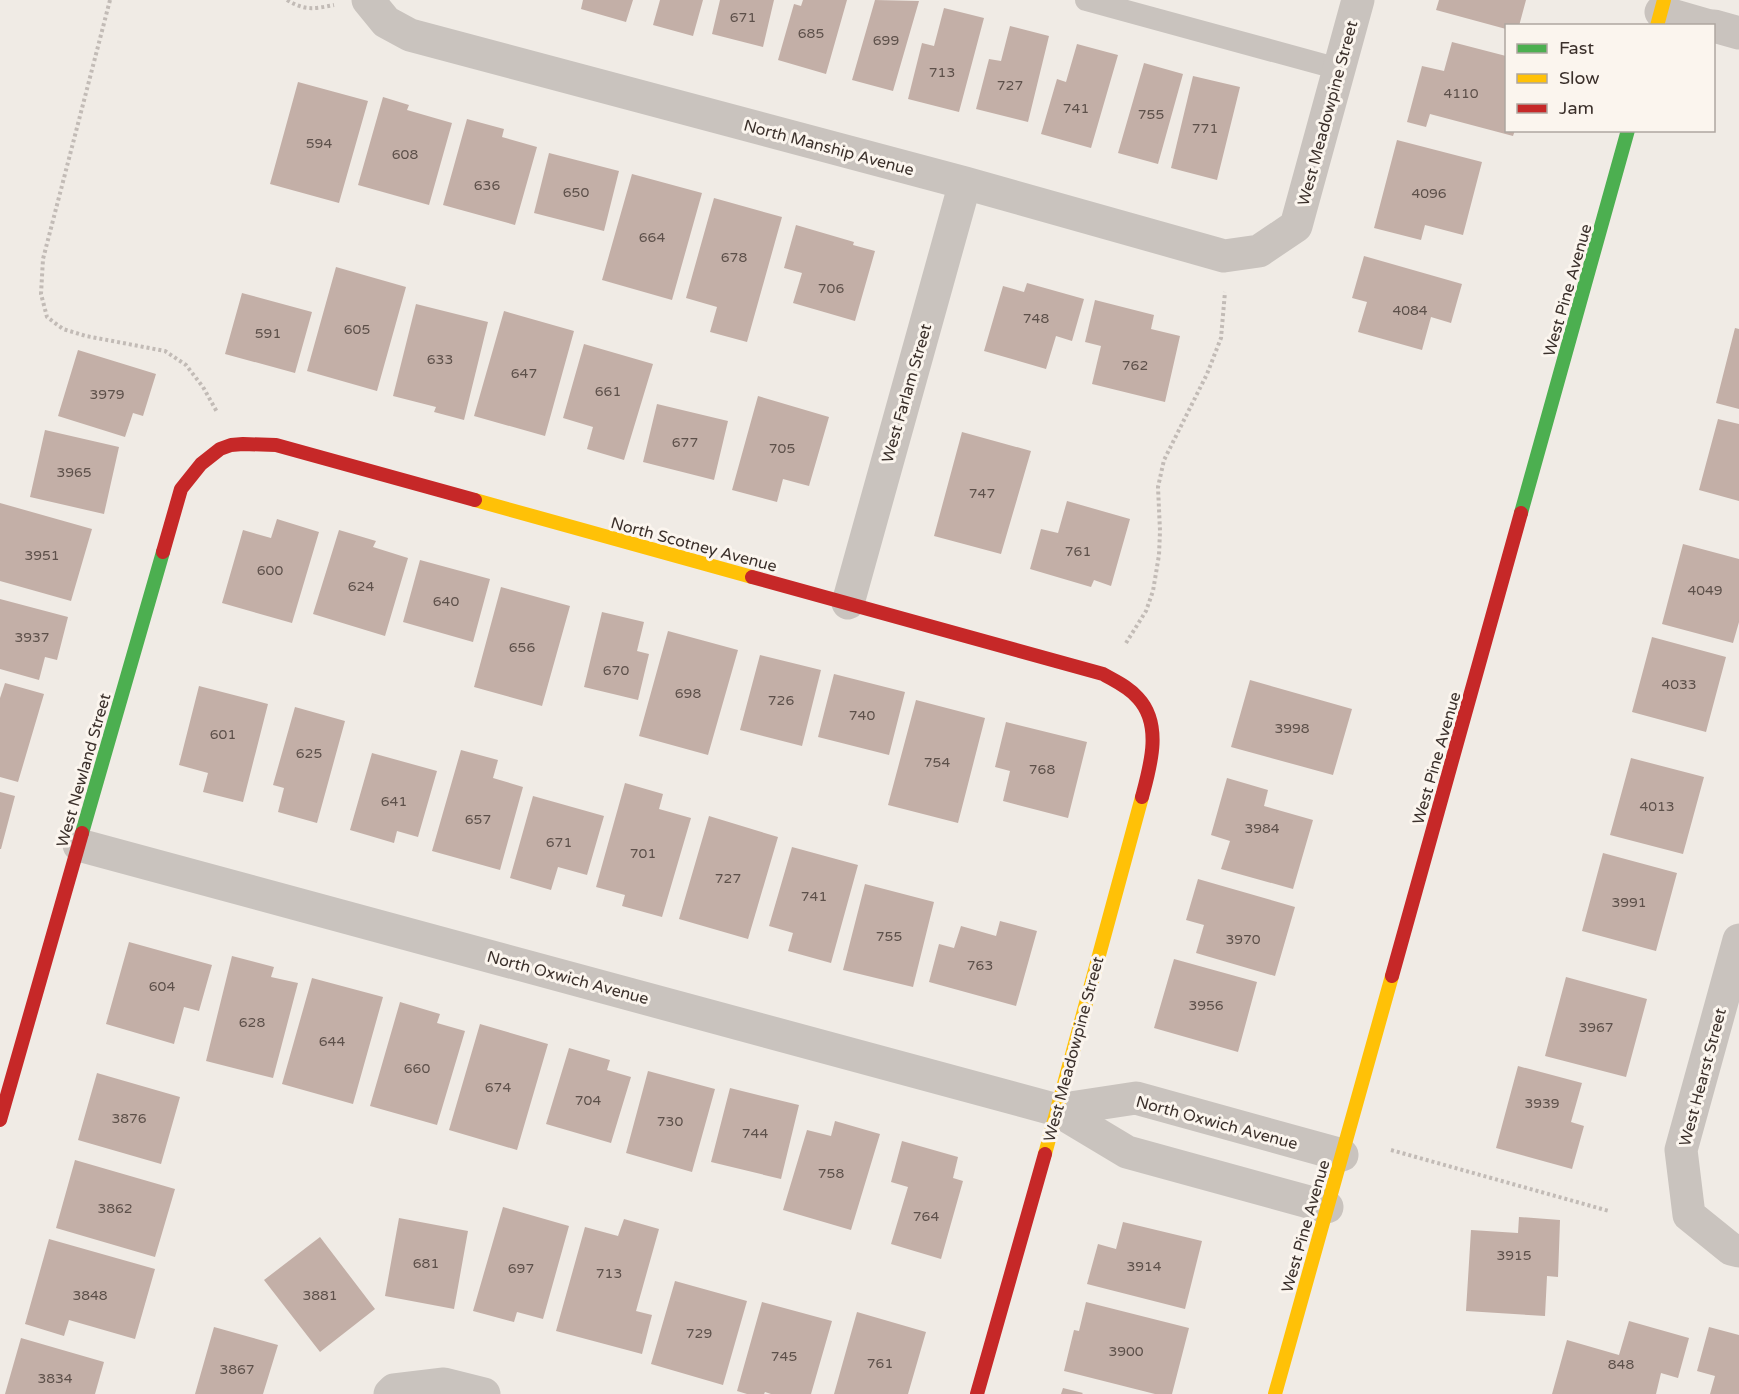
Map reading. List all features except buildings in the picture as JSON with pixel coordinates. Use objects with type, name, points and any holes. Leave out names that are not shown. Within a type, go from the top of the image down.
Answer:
[{"type":"street","name":"North Manship Avenue","points":[[368,0],[386,22],[410,35],[965,183],[1224,256],[1259,251],[1296,226]]},
{"type":"street","name":"West Meadowpine Street","points":[[1296,226],[1358,0]]},
{"type":"street","points":[[1661,12],[1705,24]]},
{"type":"street","points":[[1715,27],[1739,33]]},
{"type":"street","name":"West Pine Avenue","points":[[1275,1394],[1627,132]]},
{"type":"street","name":"West Farlam Street","points":[[848,603],[965,183]]},
{"type":"street","name":"North Scotney Avenue","points":[[225,446],[248,442],[276,445],[1103,674],[1126,685],[1144,704]]},
{"type":"street","name":"West Newland Street","points":[[0,1120],[181,489],[200,464],[225,446]]},
{"type":"street","name":"West Meadowpine Street","points":[[976,1394],[1057,1110],[1152,760],[1153,731],[1144,704]]},
{"type":"street","name":"North Oxwich Avenue","points":[[79,845],[1057,1110],[1128,1152],[1327,1207]]},
{"type":"street","name":"West Hearst Street","points":[[1739,940],[1681,1150],[1689,1215],[1731,1249],[1739,1251]]},
{"type":"street","name":"North Oxwich Avenue","points":[[1057,1110],[1136,1098],[1342,1155]]},
{"type":"street","points":[[392,1392],[444,1384],[484,1394]]},
{"type":"lane","points":[[1086,0],[1339,69]]},
{"type":"path","points":[[110,0],[43,259],[40,294],[47,317],[63,329],[86,336],[165,351],[186,364],[203,387],[217,413]]},
{"type":"path","points":[[287,0],[301,8],[311,10],[334,5]]},
{"type":"path","points":[[1126,644],[1146,610],[1153,591],[1159,555],[1158,487],[1164,460],[1207,374],[1221,338],[1225,291]]},
{"type":"path","points":[[1390,1150],[1609,1211]]},
{"type":"traffic: fast","points":[[1521,513],[1627,132]]},
{"type":"traffic: fast","points":[[82,833],[163,552]]},
{"type":"traffic: slow","points":[[1658,24],[1664,0]]},
{"type":"traffic: slow","points":[[475,500],[752,577]]},
{"type":"traffic: slow","points":[[1045,1154],[1142,797]]},
{"type":"traffic: slow","points":[[1275,1394],[1392,976]]},
{"type":"traffic: jam","points":[[163,552],[181,489],[201,464],[220,449],[231,445],[276,445],[475,500]]},
{"type":"traffic: jam","points":[[1392,976],[1521,513]]},
{"type":"traffic: jam","points":[[752,577],[1103,674],[1138,698],[1146,709],[1150,721],[1151,760],[1142,797]]},
{"type":"traffic: jam","points":[[0,1120],[82,833]]},
{"type":"traffic: jam","points":[[977,1394],[1045,1154]]}]
